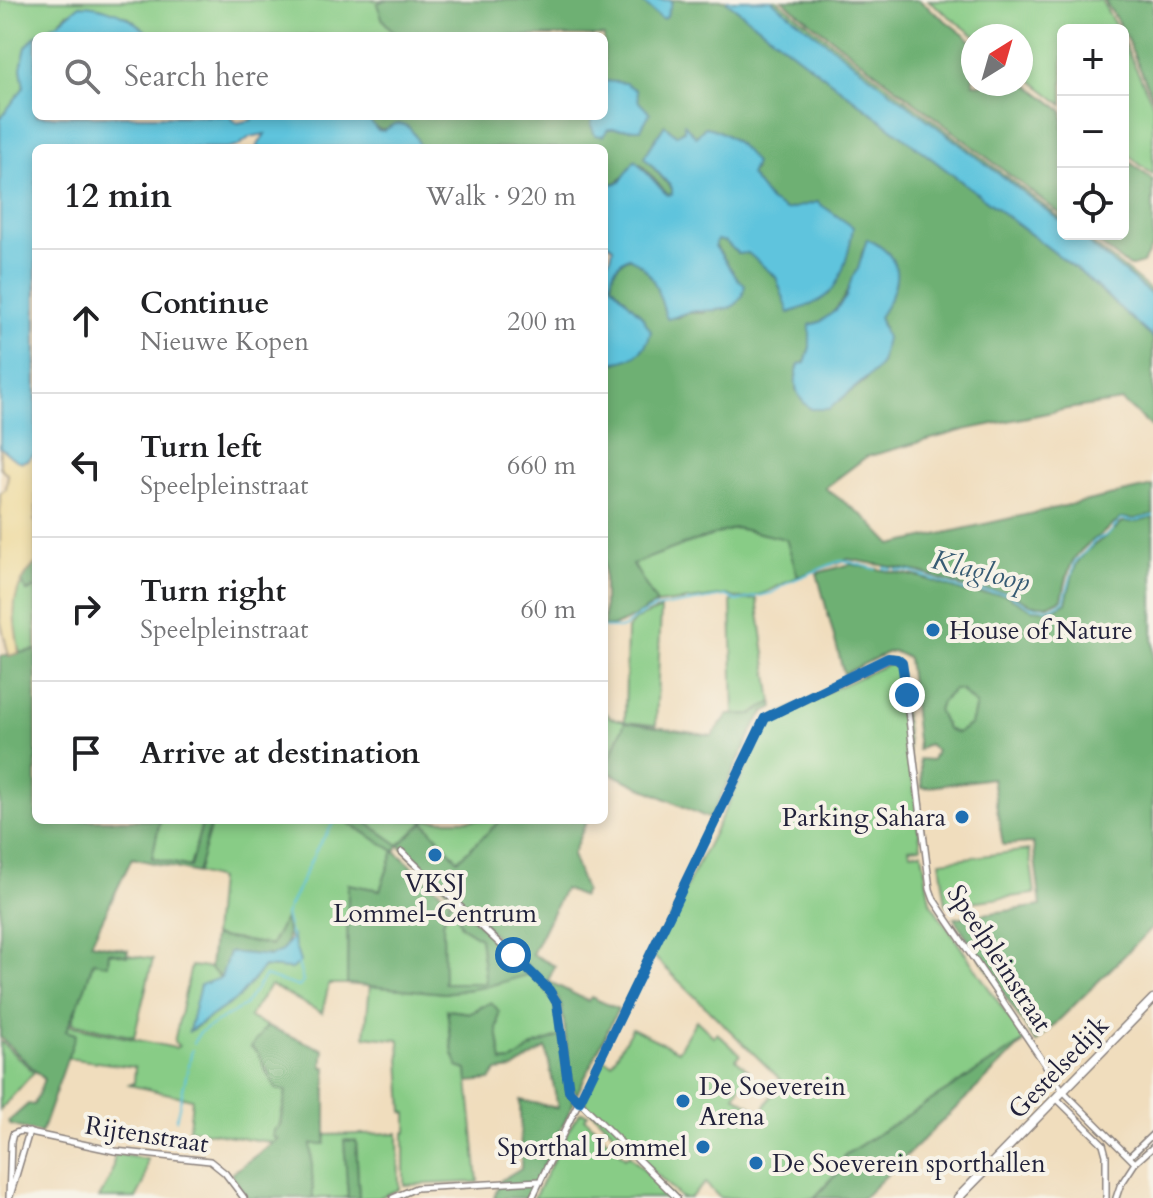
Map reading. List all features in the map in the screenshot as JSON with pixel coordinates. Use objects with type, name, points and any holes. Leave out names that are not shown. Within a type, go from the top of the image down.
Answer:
[{"type":"main road","name":"Gestelsedijk","points":[[958,1198],[1153,999]]},
{"type":"street","name":"Speelpleinstraat","points":[[532,1198],[765,718],[888,658],[902,663],[934,900],[1059,1095]]},
{"type":"street","points":[[402,852],[549,990],[557,1003],[569,1091],[677,1198]]},
{"type":"street","points":[[1059,1095],[1110,1137],[1135,1163]]},
{"type":"street","points":[[1059,1095],[1103,1144],[1106,1198]]},
{"type":"street","points":[[29,1132],[9,1198],[13,1134],[29,1132]]},
{"type":"street","name":"Rijtenstraat","points":[[29,1132],[115,1151],[210,1161],[225,1173],[244,1198]]},
{"type":"street","points":[[1130,1156],[1153,1134]]},
{"type":"street","points":[[1103,1144],[1110,1137]]},
{"type":"street","points":[[1116,1198],[1135,1163],[1153,1147]]},
{"type":"street","points":[[393,1198],[416,1188],[540,1181]]},
{"type":"green space","points":[[0,0],[384,0],[377,4],[383,20],[394,32],[147,32],[129,18],[100,7],[68,13],[42,32],[32,32],[32,43],[21,68],[24,87],[0,119]]},
{"type":"green space","points":[[384,0],[725,0],[1080,272],[1153,338],[1153,428],[1122,401],[1067,409],[964,430],[866,457],[825,488],[866,518],[892,545],[1153,486],[1153,515],[1121,518],[1083,549],[1071,565],[1062,599],[1050,605],[1032,605],[1007,592],[966,588],[919,572],[848,559],[798,577],[786,539],[736,528],[633,564],[657,604],[625,622],[608,626],[608,363],[617,363],[646,325],[641,315],[611,284],[614,271],[630,257],[653,280],[664,311],[676,318],[687,313],[704,313],[737,278],[715,245],[717,240],[726,241],[738,254],[748,252],[776,277],[790,313],[829,294],[818,202],[786,210],[770,201],[750,175],[754,169],[741,148],[721,132],[705,127],[696,138],[684,129],[676,135],[665,125],[644,157],[672,189],[672,194],[668,195],[641,164],[621,180],[613,184],[608,181],[608,144],[418,144],[408,128],[401,124],[380,129],[366,120],[608,120],[608,32],[394,32],[383,20],[377,4]],"holes":[[[867,240],[889,254],[879,317],[883,327],[882,356],[866,380],[829,408],[796,390],[799,364],[805,363],[810,347],[810,325],[835,311],[858,270]]]},
{"type":"green space","points":[[771,0],[777,0],[1057,218]]},
{"type":"green space","points":[[782,0],[919,0],[961,33],[961,96],[1033,96],[1033,88],[1057,106],[1057,211]]},
{"type":"green space","points":[[928,0],[1101,0],[1115,24],[1057,24],[1057,100],[1033,81],[1033,24],[961,25]]},
{"type":"green space","points":[[1104,0],[1153,0],[1153,98],[1129,44],[1129,24],[1119,24]]},
{"type":"green space","points":[[1129,54],[1153,104],[1153,175],[1129,156]]},
{"type":"green space","points":[[1129,162],[1153,180],[1153,245],[1143,263],[1129,267],[1095,240],[1129,240]]},
{"type":"green space","points":[[1084,240],[1088,240],[1153,292],[1153,296]]},
{"type":"green space","points":[[1153,517],[1153,927],[1036,1043],[954,918],[1041,906],[1033,843],[1003,845],[992,778],[922,788],[919,759],[932,760],[936,751],[929,744],[918,750],[908,658],[893,651],[844,674],[817,573],[851,564],[920,577],[968,593],[1004,594],[1032,609],[1052,610],[1066,602],[1080,558],[1122,522]],"holes":[[[953,690],[961,690],[976,705],[971,724],[957,733],[947,729],[938,710]]]},
{"type":"green space","points":[[736,528],[787,539],[798,577],[755,597],[727,595],[657,604],[632,564],[688,543]]},
{"type":"green space","points":[[32,567],[32,589],[27,591],[20,579]]},
{"type":"green space","points":[[20,579],[27,591],[32,589],[32,651],[19,653],[12,607]]},
{"type":"green space","points":[[757,599],[772,702],[753,714],[734,715],[731,601]]},
{"type":"green space","points":[[661,609],[656,725],[625,722],[608,764],[608,715],[625,721],[627,629],[636,619]]},
{"type":"green space","points":[[32,651],[32,824],[159,824],[152,858],[190,867],[202,824],[211,824],[197,873],[132,858],[91,943],[128,950],[127,956],[109,952],[108,965],[93,962],[66,1031],[76,1034],[41,1133],[8,1122],[28,1104],[34,1105],[44,1079],[0,1037],[0,656]]},
{"type":"green space","points":[[892,662],[899,671],[921,847],[909,848],[910,853],[922,852],[930,902],[1025,1041],[845,1155],[838,1172],[814,1198],[720,1198],[705,1183],[690,1198],[681,1198],[586,1106],[584,1097],[603,1059],[612,1063],[632,1028],[678,1051],[696,1020],[714,1037],[717,1033],[740,1054],[736,1059],[749,1071],[735,1096],[762,1112],[781,1080],[652,955],[769,723],[779,714]]},
{"type":"green space","points":[[953,690],[960,690],[976,705],[971,724],[957,733],[947,729],[938,710]]},
{"type":"green space","points":[[772,702],[774,707],[757,722],[710,819],[608,772],[608,764],[625,722],[712,736],[728,715],[753,714]]},
{"type":"green space","points":[[159,824],[202,824],[190,867],[152,858]]},
{"type":"green space","points":[[211,824],[350,824],[394,851],[380,890],[348,884],[347,984],[329,984],[322,1013],[270,985],[249,1017],[267,1026],[251,1047],[260,1054],[266,1073],[286,1091],[276,1143],[189,1129],[192,1099],[129,1085],[134,1083],[135,1067],[66,1058],[76,1034],[66,1032],[68,1025],[175,1048],[179,1046],[174,1042],[191,966],[210,968],[221,978],[200,986],[190,1031],[238,998],[264,967],[291,969],[291,936],[285,919],[271,945],[213,936],[218,879],[197,873]]},
{"type":"green space","points":[[350,824],[369,824],[399,845],[395,851],[450,900],[443,923],[444,983],[486,983],[480,938],[461,926],[458,918],[466,912],[530,974],[485,987],[444,993],[347,984],[348,884],[380,890],[394,851]]},
{"type":"green space","points":[[369,824],[423,824],[399,845]]},
{"type":"green space","points":[[422,824],[426,824],[458,860],[497,824],[585,824],[572,855],[585,891],[582,897],[564,889],[532,954],[555,966],[548,981],[588,1001],[591,997],[618,1009],[577,1094],[572,1087],[562,1008],[554,991],[399,845]]},
{"type":"green space","points":[[425,824],[497,824],[458,861]]},
{"type":"green space","points":[[1029,850],[1035,894],[946,905],[940,861]]},
{"type":"green space","points":[[450,900],[466,912],[461,926],[480,938],[486,983],[443,983],[443,923]]},
{"type":"green space","points":[[285,918],[286,944],[281,951],[265,955],[229,952],[221,978],[210,968],[213,936],[271,945]]},
{"type":"green space","points":[[109,952],[153,959],[134,1037],[72,1023],[93,962]]},
{"type":"green space","points":[[530,974],[553,1001],[561,1036],[536,1045],[513,1061],[501,1062],[499,1023],[481,1006],[471,1013],[447,1010],[453,1054],[458,1067],[467,1070],[478,1182],[404,1185],[407,1113],[403,1112],[399,1040],[365,1036],[370,985],[444,993],[485,987]]},
{"type":"green space","points":[[491,1002],[499,1011],[497,1029],[502,1062],[513,1061],[536,1045],[561,1036],[567,1088],[574,1102],[528,1198],[494,1198],[500,1181],[521,1168],[520,1100],[558,1108],[546,1048],[513,1069],[497,1071],[490,1080],[468,1082],[467,1070],[458,1067],[453,1053],[447,1010],[471,1013]]},
{"type":"green space","points":[[267,1026],[324,1050],[326,1135],[325,1144],[311,1144],[313,1198],[248,1198],[231,1174],[278,1139],[273,1137],[274,1130],[281,1125],[286,1091],[276,1089],[251,1047]]},
{"type":"green space","points":[[0,1041],[34,1072],[0,1110]]},
{"type":"green space","points":[[1025,1041],[863,1198],[814,1198],[838,1173],[845,1155]]},
{"type":"green space","points":[[581,1112],[588,1114],[585,1118],[625,1158],[629,1155],[673,1198],[534,1198]]},
{"type":"green space","points":[[398,1133],[399,1189],[378,1198],[359,1198],[356,1142],[345,1141],[348,1198],[313,1198],[311,1144],[325,1144],[326,1135]]},
{"type":"green space","points":[[344,1140],[356,1141],[359,1198],[343,1198],[348,1197]]},
{"type":"green space","points":[[115,1154],[147,1159],[144,1183],[136,1198],[99,1198],[111,1176]]},
{"type":"sand","points":[[0,447],[14,459],[32,456],[32,568],[20,584],[15,605],[19,653],[9,656],[0,619],[0,493],[6,489],[8,475],[0,467]]},
{"type":"water","points":[[639,0],[672,2],[666,18],[662,19]]},
{"type":"water","points":[[771,0],[1057,218],[1057,240],[1084,240],[1153,296],[1153,338],[1080,272],[727,2]]},
{"type":"water","points":[[80,5],[100,7],[119,14],[147,32],[42,32]]},
{"type":"water","points":[[32,40],[32,120],[234,120],[237,123],[252,120],[370,120],[377,130],[383,131],[396,124],[405,125],[415,135],[418,144],[259,144],[265,134],[250,137],[241,144],[32,144],[32,456],[18,461],[0,447],[0,119],[24,87],[21,68],[26,47]]},
{"type":"water","points":[[608,81],[625,83],[636,90],[639,102],[650,113],[641,129],[608,129],[603,136],[595,135],[592,120],[608,120]]},
{"type":"water","points":[[684,124],[696,137],[705,127],[726,135],[739,145],[755,163],[750,175],[770,201],[786,210],[817,202],[853,227],[845,262],[834,287],[825,297],[789,313],[776,277],[748,253],[738,254],[726,242],[717,240],[715,246],[745,285],[742,296],[737,303],[723,310],[696,311],[667,319],[651,277],[629,257],[616,268],[611,284],[641,315],[651,331],[645,346],[635,356],[608,363],[608,260],[613,247],[608,243],[608,182],[620,182],[635,160],[664,192],[672,194],[672,188],[644,157],[665,125],[676,135],[684,130]]},
{"type":"water","points":[[867,239],[889,255],[896,274],[892,294],[879,317],[886,338],[881,363],[829,409],[811,409],[798,394],[796,383],[799,364],[805,363],[810,347],[810,325],[836,310],[846,297]]},
{"type":"water","points":[[292,936],[300,962],[291,969],[264,967],[238,998],[189,1031],[200,985],[221,978],[229,952],[270,956],[282,951]]},
{"type":"waterway","name":"Klagloop","points":[[896,570],[964,590],[1006,593],[1031,607],[1051,608],[1064,601],[1075,562],[1096,540],[1109,534],[1121,519],[1134,521],[1153,516]]},
{"type":"waterway","name":"Klagloop","points":[[608,628],[623,628],[655,608],[726,596],[737,601],[772,593],[789,582],[842,560],[876,569]]},
{"type":"waterway","name":"Klagloop","points":[[884,568],[892,569]]},
{"type":"waterway","name":"Klagloop","points":[[291,937],[285,915],[318,846],[333,824]]},
{"type":"waterway","name":"Klagloop","points":[[193,1043],[200,1032],[244,1006],[265,976],[299,987],[303,982],[298,963]]},
{"type":"waterway","name":"Klagloop","points":[[176,1120],[192,1050]]},
{"type":"place","name":"House of Nature","points":[[933,630]]},
{"type":"place","name":"Parking Sahara","points":[[962,817]]},
{"type":"place","name":"VKSJ Lommel-Centrum","points":[[435,855]]},
{"type":"place","name":"De Soeverein Arena","points":[[683,1101]]},
{"type":"place","name":"Sporthal Lommel","points":[[703,1147]]},
{"type":"place","name":"De Soeverein sporthallen","points":[[756,1163]]},
{"type":"route","points":[[513,955],[549,990],[557,1003],[569,1091],[579,1102],[765,718],[888,658],[902,663],[907,695]]}]
